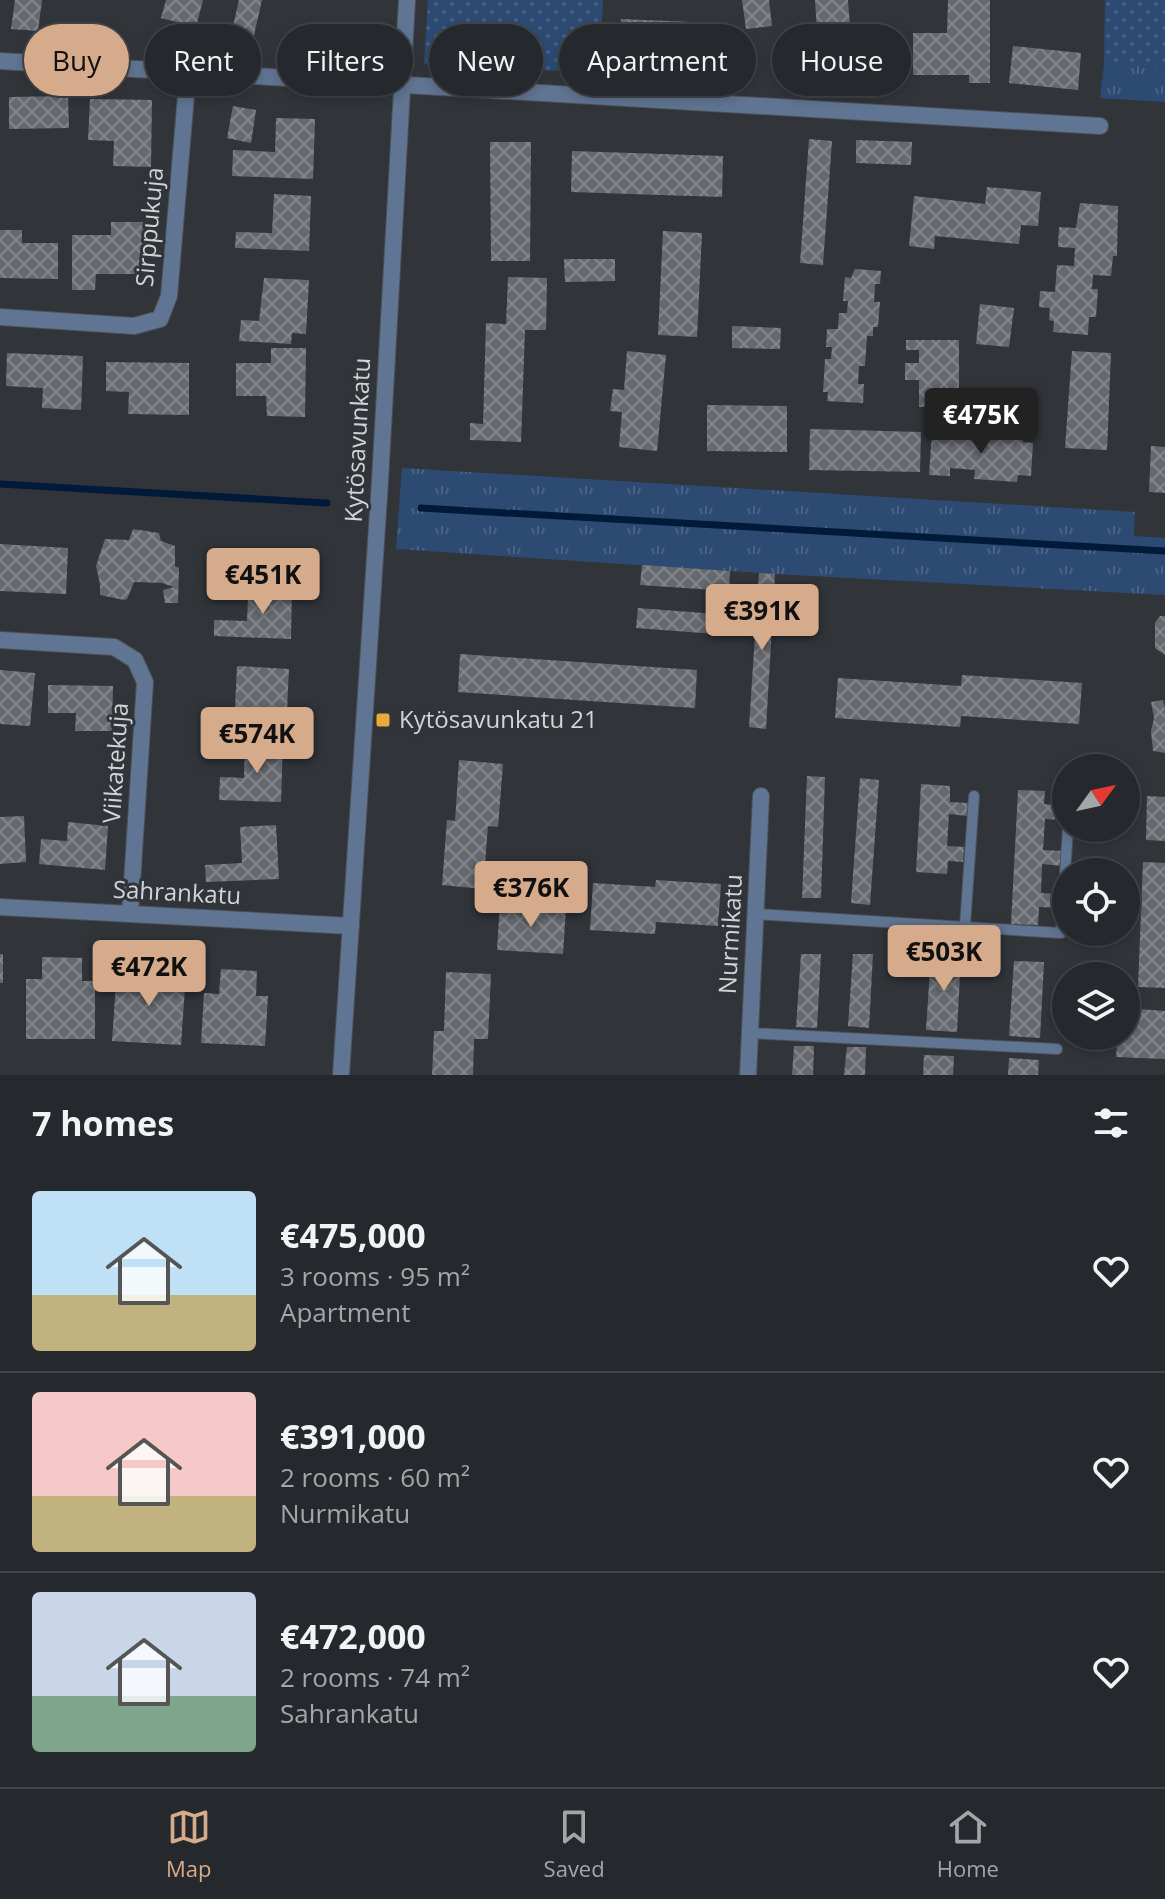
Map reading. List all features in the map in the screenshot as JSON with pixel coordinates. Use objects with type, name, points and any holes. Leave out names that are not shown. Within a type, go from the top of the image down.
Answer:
[{"type":"street","name":"Kytösavunkatu","points":[[406,24],[407,0]]},
{"type":"street","points":[[0,61],[145,69]]},
{"type":"street","points":[[413,86],[1100,126]]},
{"type":"street","name":"Sirppukuja","points":[[0,317],[134,326],[160,319],[169,296],[186,96]]},
{"type":"street","name":"Kytösavunkatu","points":[[341,1075],[402,96]]},
{"type":"street","name":"Viikatekuja","points":[[0,640],[114,647],[135,660],[145,682],[130,914]]},
{"type":"street","name":"Nurmikatu","points":[[748,1075],[761,796]]},
{"type":"street","name":"Sahrankatu","points":[[0,907],[351,926]]},
{"type":"lane","points":[[965,926],[974,796]]},
{"type":"lane","points":[[756,914],[1061,933],[1067,842]]},
{"type":"lane","points":[[750,1033],[1052,1049]]},
{"type":"green space","points":[[428,0],[603,0],[602,24],[559,24],[559,71],[543,70],[543,24],[429,24],[429,64],[424,64]]},
{"type":"green space","points":[[1105,0],[1165,0],[1165,68],[1104,64]]},
{"type":"green space","points":[[1104,64],[1165,68],[1165,102],[1100,98]]},
{"type":"green space","points":[[402,468],[1135,512],[1134,536],[1165,538],[1165,595],[396,549]]},
{"type":"building","points":[[15,0],[42,0],[39,24],[24,24],[24,30],[11,29]]},
{"type":"building","points":[[166,0],[203,0],[197,24],[161,18]]},
{"type":"building","points":[[239,0],[262,0],[256,24],[233,24]]},
{"type":"building","points":[[742,0],[769,0],[772,26],[756,28],[756,24],[745,24]]},
{"type":"building","points":[[815,0],[848,0],[850,24],[817,24]]},
{"type":"building","points":[[948,0],[990,0],[990,83],[969,83],[969,75],[913,75],[913,33],[947,33]]},
{"type":"building","points":[[621,19],[692,22],[692,24],[621,24]]},
{"type":"building","points":[[1013,46],[1081,53],[1078,90],[1009,83]]},
{"type":"building","points":[[68,96],[69,128],[9,129],[9,97]]},
{"type":"building","points":[[90,99],[152,100],[151,167],[113,166],[114,141],[88,140]]},
{"type":"building","points":[[233,106],[256,110],[251,143],[227,138]]},
{"type":"building","points":[[276,118],[315,119],[313,179],[232,176],[233,150],[275,152]]},
{"type":"building","points":[[809,139],[832,141],[823,265],[800,263]]},
{"type":"building","points":[[856,140],[912,142],[911,165],[856,163]]},
{"type":"building","points":[[490,142],[531,142],[530,261],[491,261]]},
{"type":"building","points":[[572,151],[723,156],[722,197],[571,192]]},
{"type":"building","points":[[987,187],[1041,192],[1038,226],[1021,225],[1019,244],[935,236],[934,249],[909,246],[914,196],[985,204]]},
{"type":"building","points":[[274,194],[311,196],[309,251],[235,248],[236,232],[272,233]]},
{"type":"building","points":[[1080,203],[1118,206],[1117,256],[1113,256],[1111,276],[1093,275],[1092,289],[1098,289],[1096,317],[1089,317],[1088,335],[1053,332],[1054,321],[1049,320],[1050,308],[1039,307],[1040,291],[1055,292],[1057,265],[1074,266],[1075,248],[1058,247],[1059,227],[1076,228]]},
{"type":"building","points":[[111,222],[144,222],[144,274],[96,274],[95,290],[72,290],[72,235],[111,235]]},
{"type":"building","points":[[0,230],[22,230],[22,243],[58,243],[58,279],[0,278]]},
{"type":"building","points":[[663,231],[702,233],[697,337],[658,335]]},
{"type":"building","points":[[564,259],[615,259],[615,281],[565,282]]},
{"type":"building","points":[[855,269],[881,271],[880,284],[875,284],[874,302],[880,302],[878,327],[873,327],[873,336],[867,336],[865,366],[859,366],[858,384],[864,384],[863,403],[827,401],[828,392],[823,392],[825,359],[831,359],[832,347],[826,347],[827,329],[838,329],[839,313],[847,313],[848,301],[843,301],[845,277],[851,278]]},
{"type":"building","points":[[508,277],[547,278],[546,330],[525,330],[521,442],[470,440],[470,423],[483,424],[486,323],[506,324]]},
{"type":"building","points":[[264,278],[309,280],[306,334],[292,333],[291,344],[239,341],[241,320],[259,321]]},
{"type":"building","points":[[980,304],[1014,308],[1009,347],[976,344]]},
{"type":"building","points":[[732,326],[781,328],[780,349],[732,348]]},
{"type":"building","points":[[906,340],[959,340],[959,407],[919,407],[919,380],[905,380],[905,363],[919,363],[919,350],[906,350]]},
{"type":"building","points":[[271,348],[306,348],[305,417],[267,416],[266,396],[236,396],[236,363],[271,363]]},
{"type":"building","points":[[627,351],[666,355],[657,451],[619,447],[622,412],[610,411],[613,389],[624,390]]},
{"type":"building","points":[[1072,351],[1111,353],[1107,450],[1065,448]]},
{"type":"building","points":[[7,353],[83,356],[81,410],[42,408],[43,388],[6,386]]},
{"type":"building","points":[[106,362],[189,363],[189,415],[128,414],[129,392],[106,391]]},
{"type":"building","points":[[707,405],[787,406],[787,452],[707,451]]},
{"type":"building","points":[[810,429],[921,432],[920,472],[809,470]]},
{"type":"building","points":[[940,429],[959,430],[958,438],[979,439],[979,433],[1023,436],[1023,442],[1033,443],[1031,476],[1018,475],[1017,482],[974,479],[975,470],[950,468],[950,476],[929,475],[932,432],[939,433]]},
{"type":"building","points":[[1151,446],[1165,447],[1165,493],[1149,492]]},
{"type":"building","points":[[133,529],[159,533],[161,541],[175,546],[175,566],[179,568],[178,603],[165,603],[163,590],[174,587],[162,583],[134,582],[124,600],[100,595],[96,566],[105,539],[129,540]]},
{"type":"building","points":[[0,544],[68,548],[66,594],[0,591]]},
{"type":"building","points":[[642,565],[730,571],[729,591],[640,585]]},
{"type":"building","points":[[759,573],[775,574],[766,729],[749,727]]},
{"type":"building","points":[[254,585],[292,586],[291,639],[214,636],[214,620],[247,621],[248,598],[253,598]]},
{"type":"building","points":[[638,608],[730,615],[729,635],[636,628]]},
{"type":"building","points":[[1160,616],[1165,616],[1165,655],[1155,648],[1155,623]]},
{"type":"building","points":[[460,654],[697,670],[695,708],[458,692]]},
{"type":"building","points":[[237,666],[289,669],[287,712],[273,711],[272,731],[247,730],[248,708],[235,707]]},
{"type":"building","points":[[0,670],[35,673],[30,726],[0,724]]},
{"type":"building","points":[[962,675],[1082,683],[1079,724],[961,716],[960,727],[835,718],[838,678],[961,686]]},
{"type":"building","points":[[48,685],[113,686],[112,731],[75,731],[76,713],[48,713]]},
{"type":"building","points":[[1163,700],[1165,753],[1153,751],[1151,731],[1154,718],[1151,702]]},
{"type":"building","points":[[245,741],[283,742],[281,802],[219,800],[220,777],[244,778]]},
{"type":"building","points":[[459,760],[503,764],[498,827],[488,826],[483,889],[442,885],[447,820],[455,821]]},
{"type":"building","points":[[807,776],[825,777],[821,898],[802,898]]},
{"type":"building","points":[[860,778],[879,780],[870,905],[851,903]]},
{"type":"building","points":[[921,784],[950,786],[950,802],[968,803],[967,816],[949,814],[947,846],[964,847],[963,862],[948,861],[947,874],[916,872]]},
{"type":"building","points":[[1018,790],[1045,791],[1044,804],[1052,804],[1052,819],[1045,819],[1043,850],[1064,851],[1064,858],[1052,858],[1052,865],[1042,864],[1041,893],[1052,894],[1052,908],[1039,907],[1038,925],[1011,924]]},
{"type":"building","points":[[1147,796],[1165,797],[1165,841],[1146,840]]},
{"type":"building","points":[[24,816],[26,862],[0,864],[0,817]]},
{"type":"building","points":[[68,822],[108,826],[105,870],[39,864],[41,839],[67,841]]},
{"type":"building","points":[[276,825],[279,879],[206,882],[205,865],[242,863],[240,827]]},
{"type":"building","points":[[1143,862],[1165,863],[1165,988],[1140,987]]},
{"type":"building","points":[[656,880],[721,884],[718,926],[656,922],[655,934],[590,930],[593,883],[655,887]]},
{"type":"building","points":[[500,903],[566,908],[563,954],[497,950]]},
{"type":"building","points":[[0,954],[3,954],[3,983],[0,983]]},
{"type":"building","points":[[801,954],[821,954],[817,1028],[796,1027]]},
{"type":"building","points":[[853,954],[873,954],[869,1028],[848,1026]]},
{"type":"building","points":[[931,955],[961,956],[957,1032],[926,1030]]},
{"type":"building","points":[[42,957],[82,958],[82,981],[95,981],[95,1039],[26,1039],[26,979],[42,979]]},
{"type":"building","points":[[1014,961],[1044,962],[1040,1038],[1009,1036]]},
{"type":"building","points":[[133,964],[168,966],[167,987],[185,988],[181,1045],[112,1041],[116,983],[131,984]]},
{"type":"building","points":[[221,969],[257,971],[256,996],[268,996],[265,1046],[201,1043],[204,993],[219,994]]},
{"type":"building","points":[[446,972],[491,974],[488,1039],[474,1039],[473,1075],[432,1075],[434,1031],[444,1031]]},
{"type":"building","points":[[1140,1009],[1165,1011],[1165,1059],[1116,1057],[1117,1050],[1140,1050]]},
{"type":"building","points":[[794,1046],[814,1046],[813,1075],[792,1075]]},
{"type":"building","points":[[847,1047],[866,1047],[865,1075],[844,1075]]},
{"type":"building","points":[[924,1055],[954,1056],[953,1075],[923,1075]]},
{"type":"building","points":[[1009,1058],[1039,1060],[1038,1075],[1008,1075]]},
{"type":"waterway","points":[[0,484],[327,503]]},
{"type":"waterway","points":[[421,508],[1165,551]]},
{"type":"place","name":"Kytösavunkatu 21","points":[[383,720]]}]
